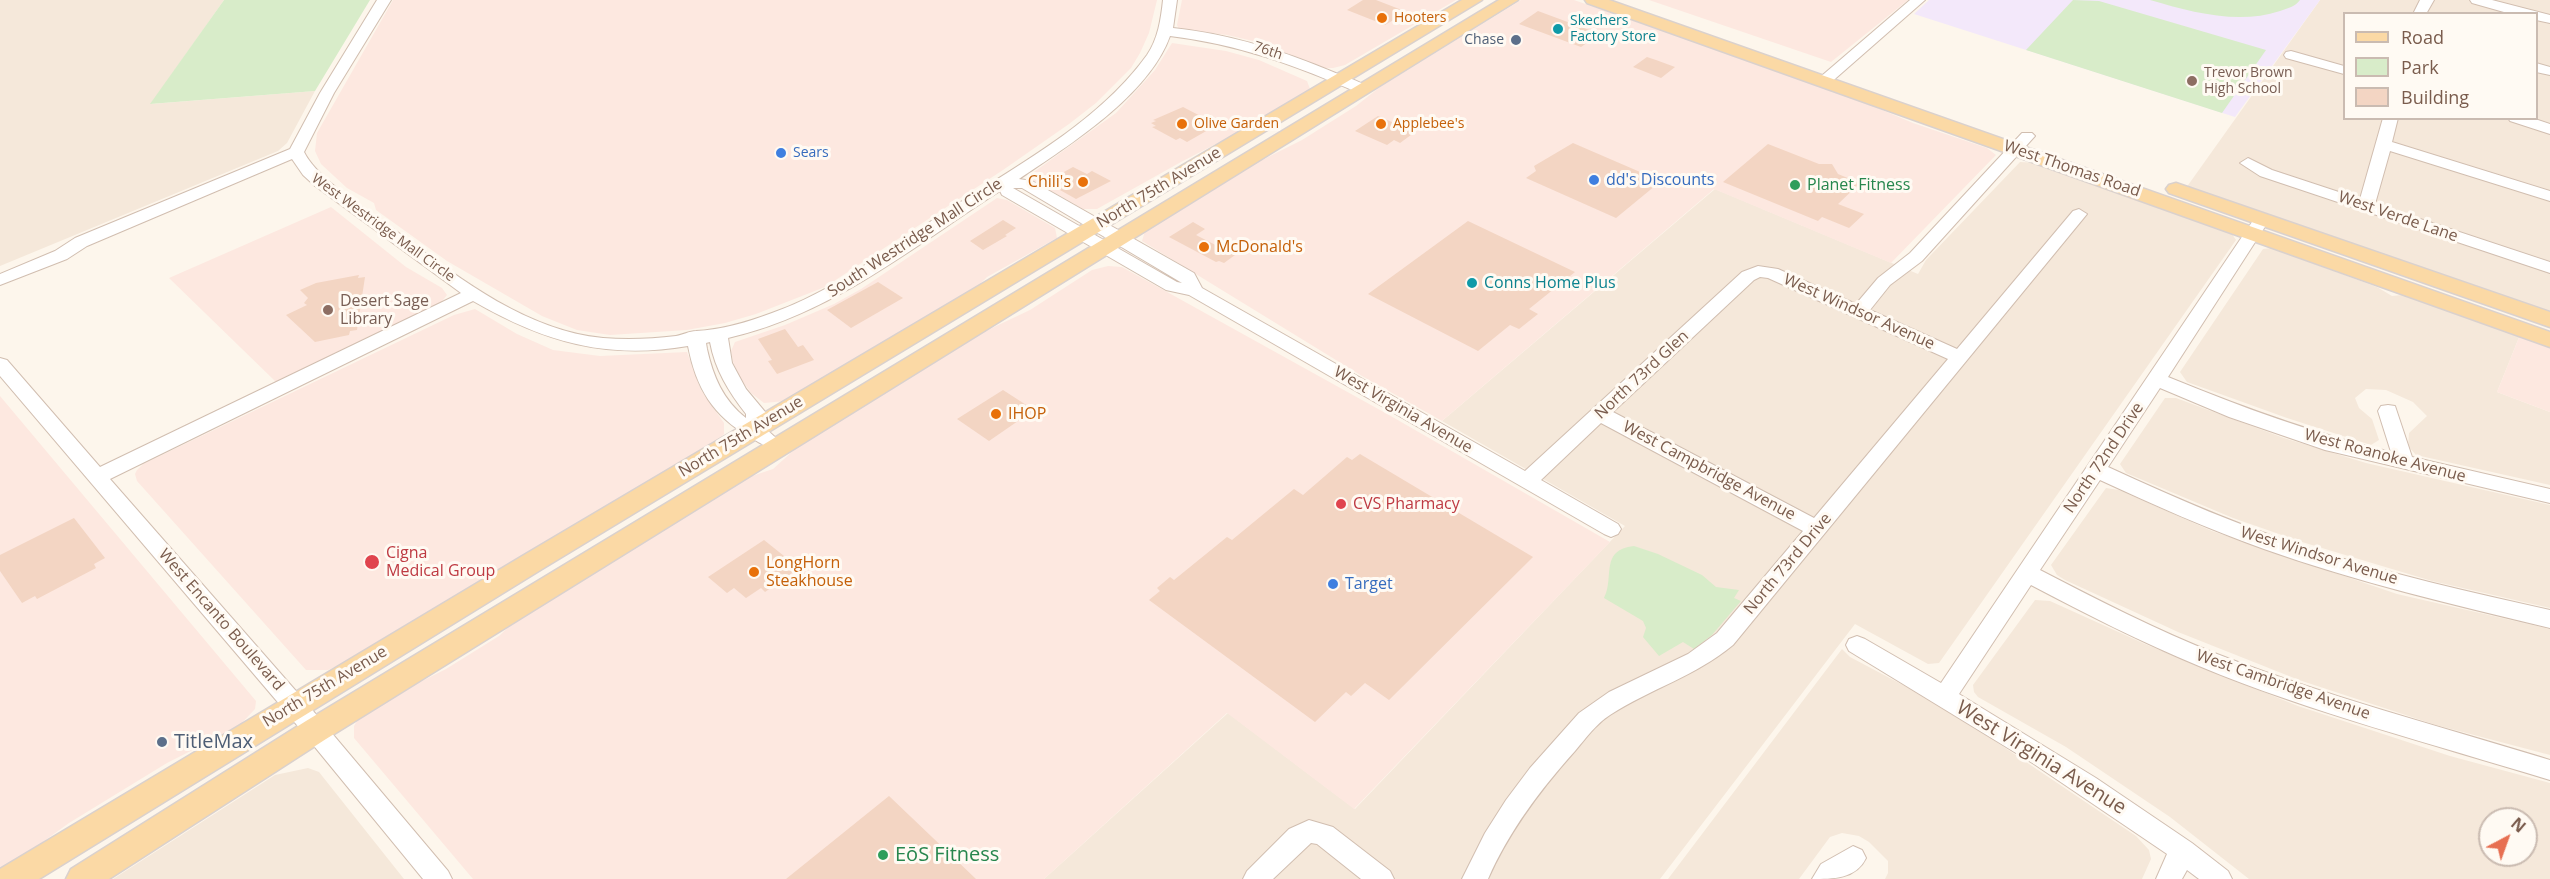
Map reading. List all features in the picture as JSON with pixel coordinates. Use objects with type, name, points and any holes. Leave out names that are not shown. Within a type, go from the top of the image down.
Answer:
[{"type":"main road","name":"North 75th Avenue","points":[[82,879],[1101,236],[1335,83],[1474,0]]},
{"type":"main road","name":"North 75th Avenue","points":[[11,879],[296,706],[1101,236],[1359,93],[1510,0]]},
{"type":"main road","name":"West Thomas Road","points":[[1593,0],[1830,76],[2258,226],[2550,320]]},
{"type":"main road","name":"West Thomas Road","points":[[1634,0],[1830,76]]},
{"type":"main road","name":"West Thomas Road","points":[[2258,226],[2550,340]]},
{"type":"street","points":[[0,280],[62,255],[81,242],[296,152],[327,93],[384,0]]},
{"type":"street","points":[[1165,35],[1170,0]]},
{"type":"street","points":[[1830,76],[1918,0]]},
{"type":"street","points":[[2477,0],[2521,12]]},
{"type":"street","name":"76th","points":[[1165,35],[1255,54],[1359,93]]},
{"type":"street","name":"South Westridge Mall Circle","points":[[474,294],[546,330],[578,340],[630,345],[696,338],[779,317],[843,287],[1007,179],[1088,121],[1117,97],[1147,64],[1165,35]]},
{"type":"street","points":[[2291,55],[2343,70]]},
{"type":"street","points":[[2366,207],[2390,120]]},
{"type":"street","points":[[2521,120],[2550,129]]},
{"type":"street","points":[[1860,313],[1880,302],[1888,286],[1907,275],[1916,256],[2021,143]]},
{"type":"street","points":[[2384,144],[2550,196]]},
{"type":"street","name":"West Westridge Mall Circle","points":[[296,152],[307,172],[474,294]]},
{"type":"street","name":"West Verde Lane","points":[[2248,163],[2266,173],[2550,268]]},
{"type":"street","name":"West Virginia Avenue","points":[[1007,179],[1008,192],[1101,236],[1172,286],[1195,291],[1611,529]]},
{"type":"street","name":"North 73rd Drive","points":[[1475,879],[1491,843],[1511,809],[1589,719],[1616,700],[1706,656],[1725,639],[2079,214]]},
{"type":"street","name":"North 72nd Drive","points":[[1944,697],[2258,226]]},
{"type":"street","points":[[0,270],[56,246],[81,242]]},
{"type":"street","name":"West Windsor Avenue","points":[[1758,271],[1772,273],[1960,357]]},
{"type":"street","name":"North 73rd Glen","points":[[1527,481],[1748,276],[1758,271]]},
{"type":"street","points":[[96,477],[474,294]]},
{"type":"street","points":[[718,333],[723,363],[739,392],[756,413],[761,434]]},
{"type":"street","points":[[696,338],[700,364],[712,391],[734,419],[761,434]]},
{"type":"street","name":"West Encanto Boulevard","points":[[0,364],[296,706],[439,879]]},
{"type":"street","name":"West Roanoke Avenue","points":[[2157,380],[2236,412],[2332,445],[2550,496]]},
{"type":"street","points":[[2388,411],[2404,463]]},
{"type":"street","name":"West Campbridge Avenue","points":[[1600,414],[1817,529]]},
{"type":"street","name":"West Windsor Avenue","points":[[2096,470],[2212,522],[2274,545],[2439,593],[2550,619]]},
{"type":"street","name":"West Cambridge Avenue","points":[[2027,573],[2119,621],[2208,660],[2315,699],[2550,770]]},
{"type":"street","name":"West Virginia Avenue","points":[[1857,645],[2065,769],[2183,851],[2219,879]]},
{"type":"street","points":[[1256,879],[1298,837],[1309,831],[1324,835],[1381,879]]},
{"type":"street","points":[[2169,879],[2183,851]]},
{"type":"street","points":[[1825,879],[1830,872],[1853,858]]},
{"type":"shaded area","points":[[0,0],[224,0],[151,104],[315,91],[287,143],[278,151],[0,266]]},
{"type":"shaded area","points":[[393,0],[1157,0],[1149,33],[1140,53],[1131,68],[1096,103],[1003,170],[825,287],[756,314],[725,323],[687,330],[610,335],[577,330],[542,316],[447,261],[376,210],[374,203],[347,188],[321,164],[315,151],[317,133]]},
{"type":"shaded area","points":[[1182,0],[1456,0],[1345,65],[1324,68],[1253,41],[1179,29],[1177,25]]},
{"type":"shaded area","points":[[1521,0],[1574,0],[1849,96],[1913,123],[1987,148],[1996,155],[1891,263],[1714,189],[1442,421],[1362,376],[1142,241],[1145,231],[1258,162],[1302,140],[1356,106],[1380,87]]},
{"type":"shaded area","points":[[1649,0],[1908,0],[1831,62]]},
{"type":"shaded area","name":"Trevor Brown High School","points":[[1929,0],[2320,0],[2235,117],[1914,14]]},
{"type":"shaded area","points":[[2320,0],[2550,0],[2550,314],[2186,188]]},
{"type":"shaded area","points":[[1172,43],[1226,51],[1259,60],[1307,81],[1310,89],[1233,135],[1097,209],[1083,209],[1030,179],[1031,174],[1116,113],[1155,70]]},
{"type":"shaded area","points":[[2020,162],[2039,163],[2232,234],[2236,240],[1939,663],[1928,664],[1855,624],[1660,879],[1044,879],[1228,713],[1355,809],[1625,526],[1442,421],[1715,189],[1918,274],[1926,260]]},
{"type":"shaded area","points":[[997,198],[1007,200],[1055,228],[1057,238],[987,277],[972,292],[786,401],[764,403],[751,393],[738,375],[733,362],[731,351],[735,342],[785,325],[834,304],[861,289]]},
{"type":"shaded area","points":[[331,207],[406,267],[442,288],[447,295],[440,304],[276,382],[169,278]]},
{"type":"shaded area","points":[[2271,248],[2377,287],[2392,296],[2402,295],[2520,335],[2497,392],[2550,412],[2550,485],[2416,455],[2408,446],[2409,433],[2427,416],[2413,402],[2386,390],[2366,389],[2355,398],[2359,408],[2372,419],[2379,440],[2371,445],[2187,382],[2180,372],[2263,249]]},
{"type":"shaded area","points":[[1108,266],[1122,267],[1389,415],[1610,542],[1354,809],[1227,713],[1044,879],[473,879],[354,738],[354,726],[360,716],[392,696],[446,669],[499,636],[519,617],[740,480],[773,469],[804,441],[975,336],[1030,310],[1092,270]]},
{"type":"shaded area","points":[[475,309],[517,334],[553,350],[600,356],[687,352],[701,390],[724,423],[724,434],[718,441],[344,663],[328,670],[306,670],[137,481],[135,474],[143,464],[454,315]]},
{"type":"shaded area","points":[[2520,335],[2550,345],[2550,412],[2497,392]]},
{"type":"shaded area","points":[[0,396],[256,701],[255,709],[238,727],[167,763],[69,823],[0,873]]},
{"type":"shaded area","points":[[2165,398],[2176,398],[2284,438],[2366,463],[2550,505],[2550,608],[2432,581],[2302,542],[2233,518],[2126,473],[2120,464]]},
{"type":"shaded area","points":[[2106,488],[2119,490],[2212,531],[2397,594],[2550,629],[2550,755],[2436,725],[2299,680],[2178,632],[2065,580],[2057,575],[2051,565]]},
{"type":"shaded area","points":[[2035,600],[2050,601],[2145,644],[2298,706],[2450,756],[2550,783],[2550,879],[2249,879],[2170,817],[2066,747],[1978,697],[1973,685]]},
{"type":"shaded area","points":[[1842,649],[1850,657],[1918,693],[1980,731],[2136,836],[2149,850],[2151,859],[2142,879],[1885,879],[1888,873],[1888,861],[1869,842],[1859,836],[1842,833],[1830,837],[1799,879],[1668,879]]},
{"type":"shaded area","points":[[308,768],[319,772],[404,879],[113,879],[275,775]]},
{"type":"green space","points":[[224,0],[370,0],[315,91],[150,104]]},
{"type":"green space","points":[[2073,0],[2099,1],[2266,50],[2222,113],[2026,50]]},
{"type":"green space","points":[[2150,0],[2300,0],[2294,6],[2264,15],[2231,17],[2182,9]]},
{"type":"green space","points":[[1634,546],[1658,554],[1702,575],[1716,587],[1739,590],[1734,598],[1741,601],[1712,635],[1694,649],[1683,642],[1659,656],[1643,637],[1646,628],[1643,621],[1604,598],[1612,559],[1616,553]]},
{"type":"building","name":"Hooters","points":[[1363,0],[1376,0],[1407,12],[1385,25],[1347,10]]},
{"type":"building","name":"Skechers Factory Store","points":[[1538,11],[1600,34],[1581,47],[1519,24]]},
{"type":"building","points":[[1647,57],[1675,67],[1661,78],[1633,67]]},
{"type":"building","name":"Olive Garden","points":[[1183,107],[1214,123],[1204,128],[1208,130],[1187,142],[1180,138],[1176,140],[1152,127],[1156,126],[1151,123],[1156,121],[1153,120]]},
{"type":"building","name":"Applebee's","points":[[1378,116],[1415,132],[1400,143],[1394,140],[1387,145],[1355,131]]},
{"type":"building","name":"dd's Discounts","points":[[1573,143],[1661,181],[1616,218],[1526,178],[1536,171],[1534,166]]},
{"type":"building","name":"Planet Fitness","points":[[1768,144],[1819,164],[1832,164],[1838,174],[1860,183],[1838,204],[1864,214],[1849,228],[1822,217],[1818,221],[1723,182]]},
{"type":"building","name":"Chili's","points":[[1073,167],[1087,174],[1092,171],[1111,181],[1076,199],[1055,186],[1059,183],[1051,179]]},
{"type":"building","points":[[1003,220],[1016,228],[1005,235],[1007,236],[983,250],[970,241]]},
{"type":"building","name":"Conns Home Plus","points":[[1468,221],[1575,272],[1529,309],[1538,314],[1519,329],[1510,325],[1478,351],[1368,294]]},
{"type":"building","name":"McDonald's","points":[[1193,222],[1205,229],[1196,235],[1235,255],[1224,263],[1216,262],[1169,237]]},
{"type":"building","name":"Desert Sage Library","points":[[359,275],[358,278],[365,277],[357,330],[350,331],[349,335],[315,342],[286,315],[307,305],[304,303],[308,298],[300,290],[316,283]]},
{"type":"building","points":[[878,282],[903,298],[851,328],[827,310]]},
{"type":"building","points":[[785,329],[798,347],[803,345],[814,360],[777,374],[768,361],[772,360],[758,339]]},
{"type":"building","name":"IHOP","points":[[1003,390],[1034,410],[989,441],[957,419]]},
{"type":"building","name":"Target","points":[[1360,454],[1533,557],[1389,700],[1365,683],[1351,696],[1346,692],[1315,722],[1149,600],[1160,591],[1157,588],[1170,577],[1174,580],[1227,537],[1232,540],[1294,489],[1303,495],[1347,457],[1352,460]]},
{"type":"building","points":[[74,518],[105,558],[94,564],[96,568],[37,599],[35,596],[22,603],[0,571],[0,555]]},
{"type":"building","name":"LongHorn Steakhouse","points":[[764,540],[799,568],[765,592],[761,588],[746,598],[734,588],[727,593],[708,577]]},
{"type":"building","name":"EōS Fitness","points":[[889,796],[976,879],[786,879]]},
{"type":"place","name":"Hooters","points":[[1382,18]]},
{"type":"place","name":"Skechers Factory Store","points":[[1558,29]]},
{"type":"place","name":"Chase","points":[[1516,40]]},
{"type":"place","name":"Trevor Brown High School","points":[[2192,81]]},
{"type":"place","name":"Olive Garden","points":[[1182,124]]},
{"type":"place","name":"Applebee's","points":[[1381,124]]},
{"type":"place","name":"Sears","points":[[781,153]]},
{"type":"place","name":"dd's Discounts","points":[[1594,180]]},
{"type":"place","name":"Chili's","points":[[1083,182]]},
{"type":"place","name":"Planet Fitness","points":[[1795,185]]},
{"type":"place","name":"McDonald's","points":[[1204,247]]},
{"type":"place","name":"Conns Home Plus","points":[[1472,283]]},
{"type":"place","name":"Desert Sage Library","points":[[328,310]]},
{"type":"place","name":"IHOP","points":[[996,414]]},
{"type":"place","name":"CVS Pharmacy","points":[[1341,504]]},
{"type":"place","name":"Cigna Medical Group","points":[[372,562]]},
{"type":"place","name":"LongHorn Steakhouse","points":[[754,572]]},
{"type":"place","name":"Target","points":[[1333,584]]},
{"type":"place","name":"TitleMax","points":[[162,742]]},
{"type":"place","name":"EōS Fitness","points":[[883,855]]}]
